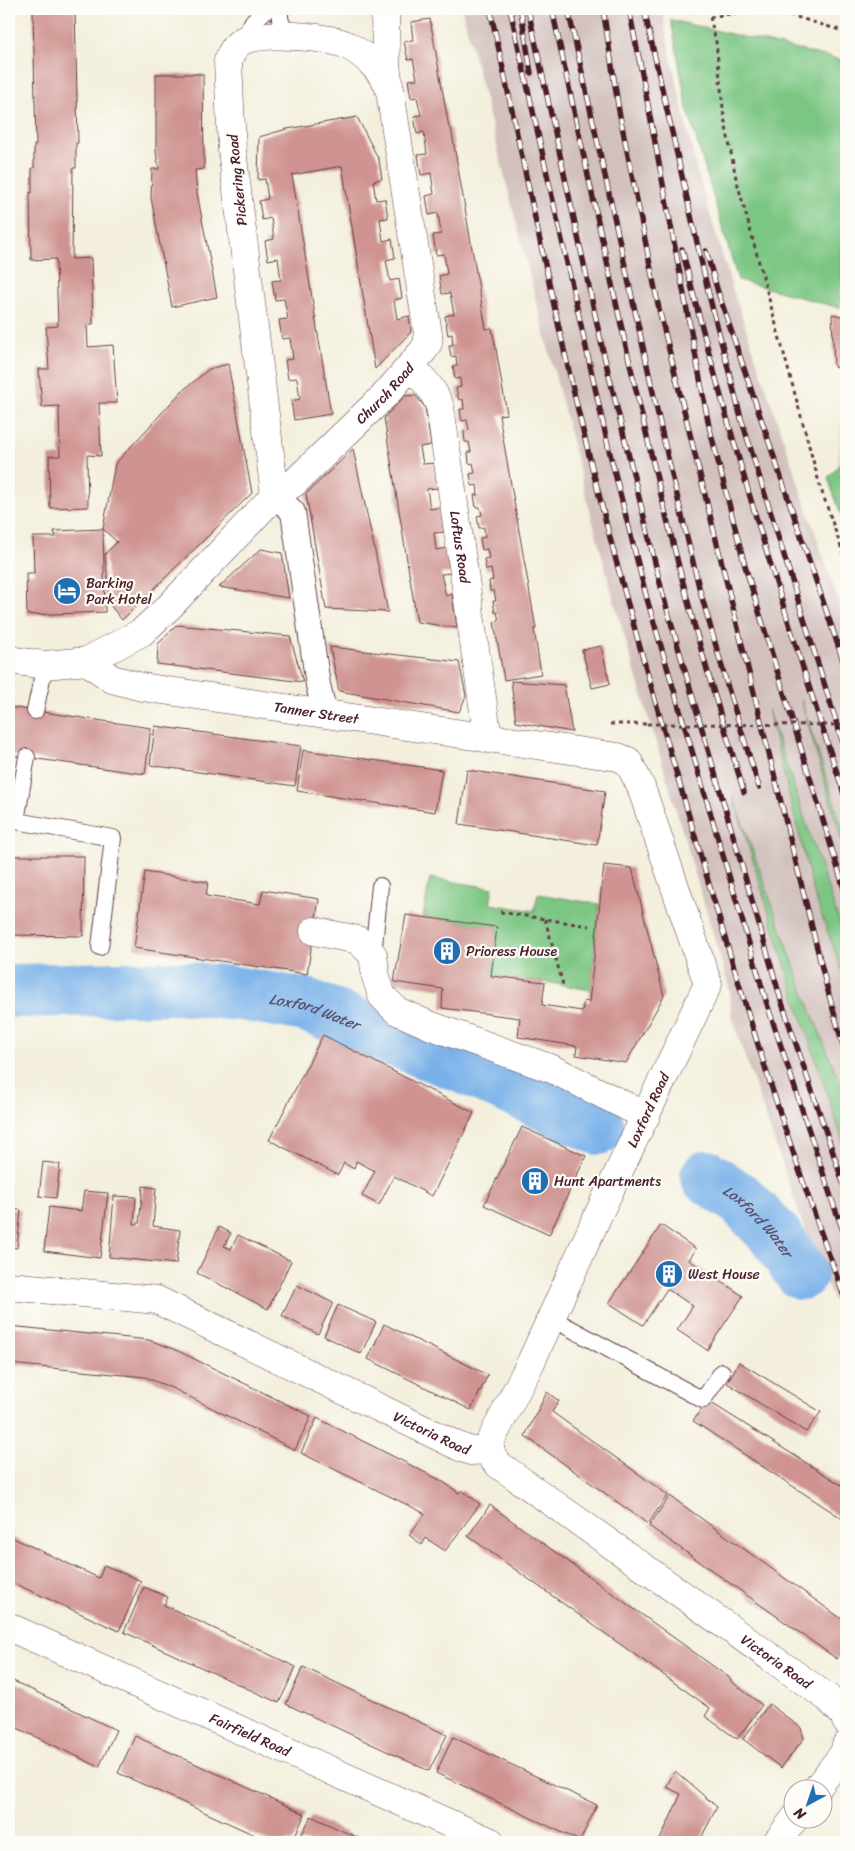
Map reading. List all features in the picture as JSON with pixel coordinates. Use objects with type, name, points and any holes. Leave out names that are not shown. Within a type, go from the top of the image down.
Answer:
[{"type":"street","name":"Church Road","points":[[87,661],[142,632],[170,606],[275,495],[294,483],[410,367],[428,343],[386,59],[385,9]]},
{"type":"street","points":[[242,41],[262,36],[287,36],[333,41],[353,49],[370,62],[386,82],[391,93]]},
{"type":"street","name":"Pickering Road","points":[[242,41],[230,52],[228,60],[232,150],[275,495]]},
{"type":"street","name":"Loftus Road","points":[[410,367],[436,394],[440,407],[488,739]]},
{"type":"street","points":[[275,495],[293,512],[318,686],[325,714]]},
{"type":"street","points":[[9,660],[45,665],[87,661]]},
{"type":"street","name":"Tanner Street","points":[[87,661],[112,679],[123,683],[488,739],[586,751],[618,757],[628,761]]},
{"type":"street","name":"Loxford Road","points":[[490,1450],[491,1440],[531,1362],[708,984],[641,787],[628,761]]},
{"type":"street","points":[[314,930],[358,940],[373,955],[376,978],[382,996],[397,1011],[429,1025],[552,1069],[646,1116]]},
{"type":"street","name":"Victoria Road","points":[[9,1286],[157,1300],[460,1448],[471,1451],[490,1450],[493,1459],[499,1465],[828,1698],[845,1716],[846,1721]]},
{"type":"street","name":"Fairfield Road","points":[[9,1627],[491,1842]]},
{"type":"street","points":[[825,1778],[844,1754],[846,1745]]},
{"type":"street","points":[[777,1842],[788,1828]]},
{"type":"lane","points":[[242,41],[253,21],[268,9]]},
{"type":"lane","points":[[280,9],[280,19],[287,36]]},
{"type":"lane","points":[[35,711],[45,665]]},
{"type":"lane","points":[[27,757],[12,820],[113,838],[100,947]]},
{"type":"lane","points":[[373,955],[380,886]]},
{"type":"lane","points":[[551,1318],[702,1400],[722,1372]]},
{"type":"path","points":[[686,9],[686,13],[709,9],[716,42],[724,117],[736,178],[820,486],[846,562]]},
{"type":"path","points":[[710,17],[756,10],[780,12],[846,32]]},
{"type":"path","points":[[602,724],[846,725]]},
{"type":"path","points":[[500,912],[589,926]]},
{"type":"path","points":[[545,919],[563,985]]},
{"type":"shaded area","points":[[462,9],[662,9],[697,171],[732,287],[846,624],[846,839],[807,722],[846,856],[846,942],[771,719],[814,894],[846,982],[846,1098],[804,993],[740,817],[795,997],[846,1151],[846,1332],[801,1219],[731,1016],[730,991],[616,608],[583,485]]},
{"type":"shaded area","points":[[846,374],[846,516],[835,487]]},
{"type":"green space","points":[[671,20],[846,61],[846,154],[840,308],[738,280],[687,108]]},
{"type":"green space","points":[[846,456],[846,529],[828,478]]},
{"type":"green space","points":[[801,700],[846,839],[846,856]]},
{"type":"green space","points":[[768,710],[846,942],[846,982],[814,894]]},
{"type":"green space","points":[[733,796],[804,993],[846,1098],[846,1151],[795,997]]},
{"type":"green space","points":[[430,878],[493,888],[490,904],[534,911],[538,894],[599,904],[591,990],[545,982],[491,976],[497,927],[423,917]]},
{"type":"building","points":[[33,9],[75,9],[78,143],[76,143],[76,168],[73,168],[72,259],[91,258],[93,324],[87,324],[88,347],[113,345],[117,403],[99,403],[101,456],[87,455],[88,507],[50,508],[49,456],[60,456],[59,406],[42,407],[39,369],[49,369],[46,327],[58,326],[56,259],[31,260],[30,192],[32,193],[32,168],[34,168],[34,145],[36,145]]},
{"type":"building","points":[[430,19],[486,329],[492,328],[496,349],[507,414],[499,415],[536,629],[534,629],[541,674],[504,680],[494,622],[499,621],[497,612],[495,613],[493,601],[496,601],[494,591],[490,591],[489,581],[493,580],[491,569],[486,570],[484,559],[489,558],[487,549],[482,550],[480,538],[485,537],[484,527],[479,528],[477,516],[482,515],[480,507],[476,507],[474,495],[478,495],[477,485],[472,486],[470,474],[475,473],[473,463],[469,464],[468,452],[471,452],[469,442],[465,442],[464,431],[469,430],[467,420],[462,421],[460,409],[464,409],[463,399],[459,400],[456,388],[461,387],[460,378],[455,379],[453,366],[457,366],[456,356],[451,357],[449,345],[453,345],[452,334],[448,335],[445,316],[454,314],[450,293],[442,294],[439,276],[447,274],[444,254],[436,255],[433,235],[441,234],[438,213],[429,215],[426,196],[434,194],[431,173],[421,175],[418,155],[427,154],[424,132],[417,134],[414,116],[421,115],[417,97],[411,98],[408,80],[417,79],[413,59],[408,60],[404,41],[413,40],[411,22]]},
{"type":"building","points":[[156,74],[203,74],[204,169],[195,170],[197,193],[217,297],[172,307],[151,198],[152,169],[159,169],[156,152]]},
{"type":"building","points":[[357,117],[379,160],[382,179],[373,181],[376,200],[385,199],[388,218],[380,219],[383,241],[392,239],[395,258],[386,260],[390,281],[399,279],[402,298],[394,300],[397,319],[409,316],[411,332],[375,369],[342,166],[292,175],[331,414],[294,420],[291,401],[300,399],[297,378],[288,379],[285,360],[293,359],[290,338],[282,339],[279,320],[288,319],[284,299],[275,300],[272,281],[281,280],[278,258],[268,260],[265,241],[274,239],[271,218],[262,220],[259,201],[268,199],[265,179],[258,180],[259,137],[287,129]]},
{"type":"building","points":[[832,314],[846,317],[846,370],[834,367]]},
{"type":"building","points":[[228,364],[252,493],[122,620],[110,605],[105,554],[117,542],[103,529],[115,464],[181,392],[209,369]]},
{"type":"building","points":[[415,395],[425,407],[431,445],[420,447],[423,464],[436,463],[439,488],[427,489],[430,509],[443,507],[446,532],[434,533],[436,550],[449,548],[452,573],[441,574],[446,596],[452,594],[457,628],[417,622],[384,418],[405,396]]},
{"type":"building","points":[[353,449],[388,612],[326,609],[306,494]]},
{"type":"building","points":[[103,529],[105,612],[27,615],[26,573],[34,573],[33,537],[56,537],[54,531]]},
{"type":"building","points":[[261,549],[282,553],[289,598],[219,587]]},
{"type":"building","points":[[177,625],[290,636],[303,682],[157,664],[158,644]]},
{"type":"building","points":[[601,646],[610,684],[592,688],[582,650]]},
{"type":"building","points":[[330,647],[459,662],[466,696],[459,712],[339,691]]},
{"type":"building","points":[[511,681],[564,685],[572,732],[516,722]]},
{"type":"building","points":[[9,707],[151,728],[145,774],[9,755]]},
{"type":"building","points":[[155,726],[301,746],[295,786],[150,765]]},
{"type":"building","points":[[303,750],[442,770],[435,812],[297,791]]},
{"type":"building","points":[[467,770],[605,791],[597,845],[459,824]]},
{"type":"building","points":[[9,856],[84,856],[83,936],[9,935]]},
{"type":"building","name":"Prioress House","points":[[604,865],[632,868],[664,996],[626,1063],[576,1055],[577,1046],[518,1037],[520,1018],[442,1008],[443,989],[394,982],[406,915],[497,927],[491,976],[545,982],[542,1005],[582,1011],[584,1001],[589,1002]]},
{"type":"building","points":[[145,872],[208,882],[206,896],[260,904],[263,890],[319,899],[307,974],[134,948]]},
{"type":"building","points":[[323,1035],[474,1113],[432,1196],[394,1176],[379,1205],[362,1196],[375,1171],[356,1161],[354,1169],[344,1163],[338,1175],[269,1140]]},
{"type":"building","name":"Hunt Apartments","points":[[522,1127],[586,1156],[549,1235],[484,1205]]},
{"type":"building","points":[[43,1162],[60,1164],[56,1198],[39,1196]]},
{"type":"building","points":[[143,1186],[156,1188],[153,1226],[180,1230],[176,1264],[109,1257],[114,1196],[136,1197],[134,1224],[139,1224]]},
{"type":"building","points":[[84,1191],[108,1193],[100,1258],[44,1251],[49,1207],[81,1211]]},
{"type":"building","points":[[9,1209],[21,1210],[17,1248],[9,1247]]},
{"type":"building","name":"West House","points":[[661,1225],[696,1249],[689,1260],[743,1296],[707,1350],[677,1330],[693,1306],[667,1289],[643,1325],[609,1303]]},
{"type":"building","points":[[219,1227],[231,1233],[224,1246],[231,1249],[238,1235],[291,1261],[268,1309],[197,1273]]},
{"type":"building","points":[[297,1285],[333,1303],[318,1334],[282,1316]]},
{"type":"building","points":[[338,1305],[376,1322],[361,1354],[324,1336]]},
{"type":"building","points":[[384,1324],[488,1375],[471,1410],[368,1359]]},
{"type":"building","points":[[9,1326],[149,1340],[174,1349],[311,1416],[295,1450],[174,1389],[145,1377],[9,1364]]},
{"type":"building","points":[[739,1362],[821,1412],[806,1432],[727,1383]]},
{"type":"building","points":[[547,1392],[559,1401],[552,1412],[668,1495],[648,1524],[525,1436]]},
{"type":"building","points":[[708,1401],[846,1488],[846,1521],[693,1421]]},
{"type":"building","points":[[317,1418],[442,1481],[459,1493],[462,1490],[480,1504],[445,1551],[426,1538],[422,1545],[409,1535],[425,1514],[301,1453]]},
{"type":"building","points":[[670,1496],[846,1622],[846,1645],[837,1659],[649,1526]]},
{"type":"building","points":[[490,1505],[731,1679],[731,1681],[762,1705],[737,1739],[705,1716],[710,1708],[468,1536]]},
{"type":"building","points":[[9,1536],[99,1578],[104,1565],[141,1581],[119,1631],[9,1581]]},
{"type":"building","points":[[144,1587],[168,1597],[164,1605],[296,1667],[279,1703],[124,1632]]},
{"type":"building","points":[[303,1667],[447,1735],[429,1771],[286,1704]]},
{"type":"building","points":[[9,1679],[116,1730],[99,1767],[9,1724]]},
{"type":"building","points":[[769,1704],[801,1728],[804,1738],[781,1768],[743,1739]]},
{"type":"building","points":[[135,1736],[305,1814],[292,1842],[270,1842],[118,1773]]},
{"type":"building","points":[[453,1737],[597,1805],[580,1841],[436,1773]]},
{"type":"building","points":[[675,1771],[717,1807],[699,1842],[659,1842],[681,1794],[666,1787]]},
{"type":"building","points":[[311,1816],[336,1828],[367,1842],[298,1842]]},
{"type":"waterway","name":"Loxford Water","points":[[9,991],[178,988],[241,994],[306,1005],[462,1066],[598,1128]]},
{"type":"waterway","name":"Loxford Water","points":[[707,1177],[741,1200],[775,1235],[801,1273]]},
{"type":"railway","points":[[490,9],[567,365],[631,615],[747,1010],[804,1185],[846,1301]]},
{"type":"railway","points":[[510,9],[609,450],[647,599],[767,1004],[846,1238]]},
{"type":"railway","points":[[528,9],[603,351],[663,595],[781,1000],[846,1191]]},
{"type":"railway","points":[[552,9],[649,446],[699,641],[744,792]]},
{"type":"railway","points":[[568,9],[663,437],[699,587],[759,787]]},
{"type":"railway","points":[[603,9],[619,111],[659,309],[826,984],[846,1056]]},
{"type":"railway","points":[[629,9],[640,64]]},
{"type":"railway","points":[[644,9],[709,295],[741,418],[846,753]]},
{"type":"railway","points":[[521,11],[531,73]]},
{"type":"railway","points":[[639,58],[709,426],[745,566],[846,895]]},
{"type":"railway","points":[[682,249],[738,457],[846,800]]},
{"type":"railway","points":[[706,251],[718,292],[846,669]]},
{"type":"place","name":"Barking Park Hotel","points":[[67,591]]},
{"type":"place","name":"Prioress House","points":[[447,951]]},
{"type":"place","name":"Hunt Apartments","points":[[535,1181]]},
{"type":"place","name":"West House","points":[[669,1274]]}]
